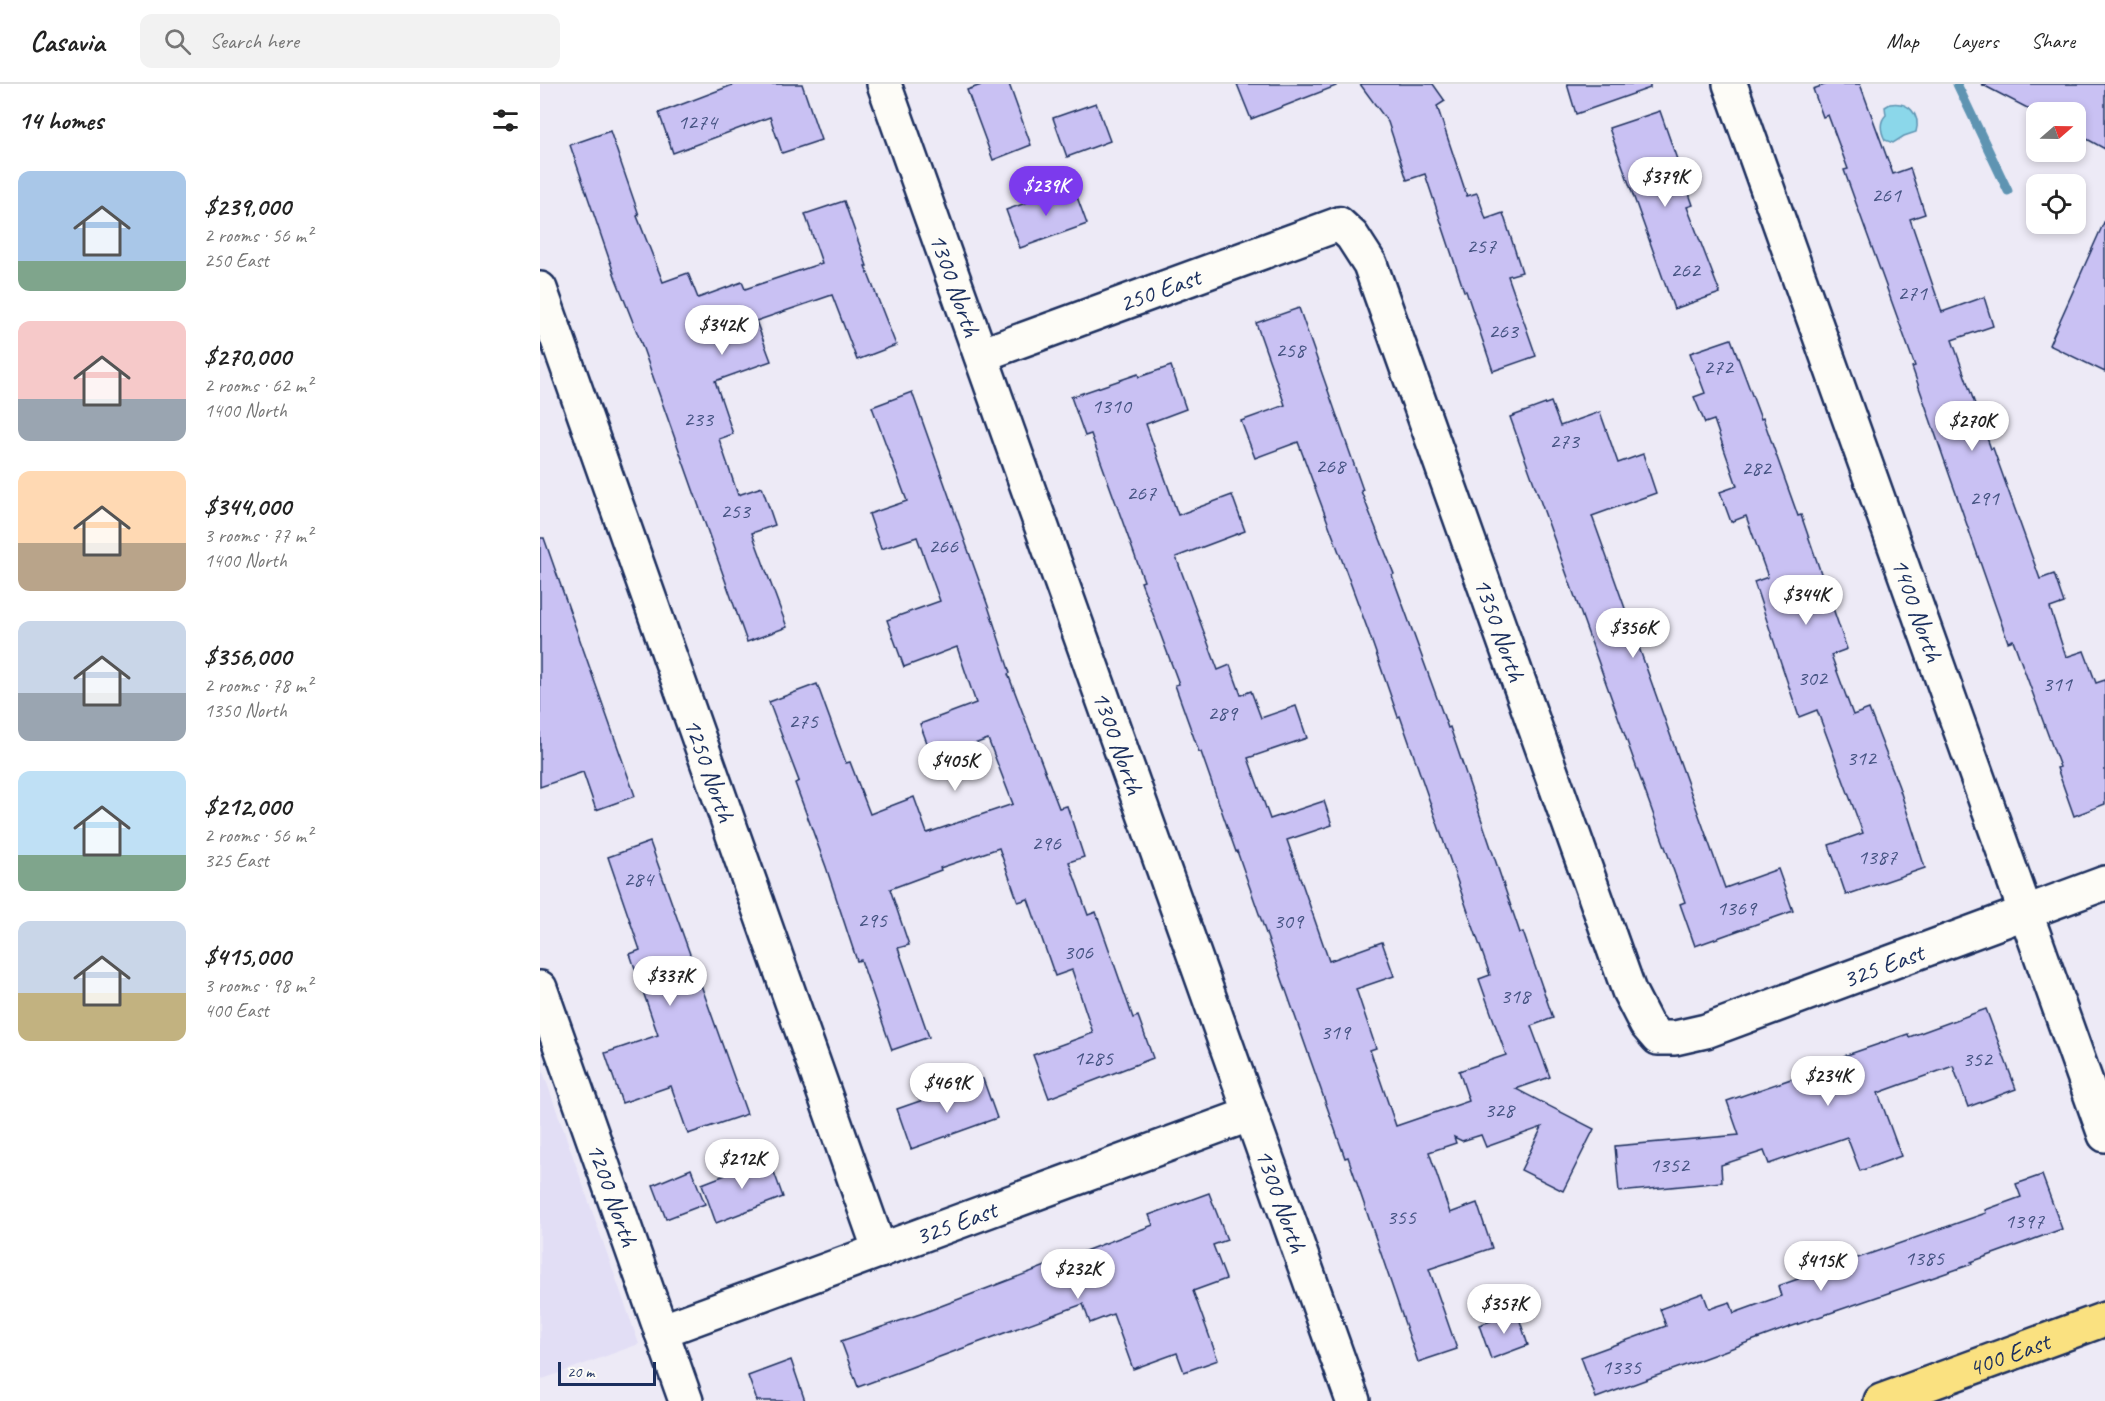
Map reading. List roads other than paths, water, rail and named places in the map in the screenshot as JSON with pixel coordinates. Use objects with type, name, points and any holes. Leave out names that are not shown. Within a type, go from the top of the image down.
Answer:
[{"type":"main road","name":"400 East","points":[[1881,1401],[2105,1319]]},
{"type":"street","name":"1300 North","points":[[884,84],[1353,1401]]},
{"type":"street","name":"1400 North","points":[[1730,84],[2105,1135]]},
{"type":"street","name":"250 East","points":[[981,355],[1339,224]]},
{"type":"street","name":"1350 North","points":[[1339,224],[1352,236],[1370,264],[1629,991],[1646,1024],[1658,1038]]},
{"type":"street","name":"1250 North","points":[[540,289],[880,1251]]},
{"type":"street","name":"325 East","points":[[1658,1038],[1675,1038],[1706,1030],[2105,884]]},
{"type":"street","name":"1200 North","points":[[540,988],[686,1401]]},
{"type":"street","name":"325 East","points":[[661,1331],[1251,1114]]},
{"type":"water","points":[[1890,104],[1907,107],[1912,110],[1917,120],[1916,132],[1893,143],[1885,140],[1881,127],[1886,115],[1885,107]]},
{"type":"waterway","points":[[1957,84],[2008,191]]}]
